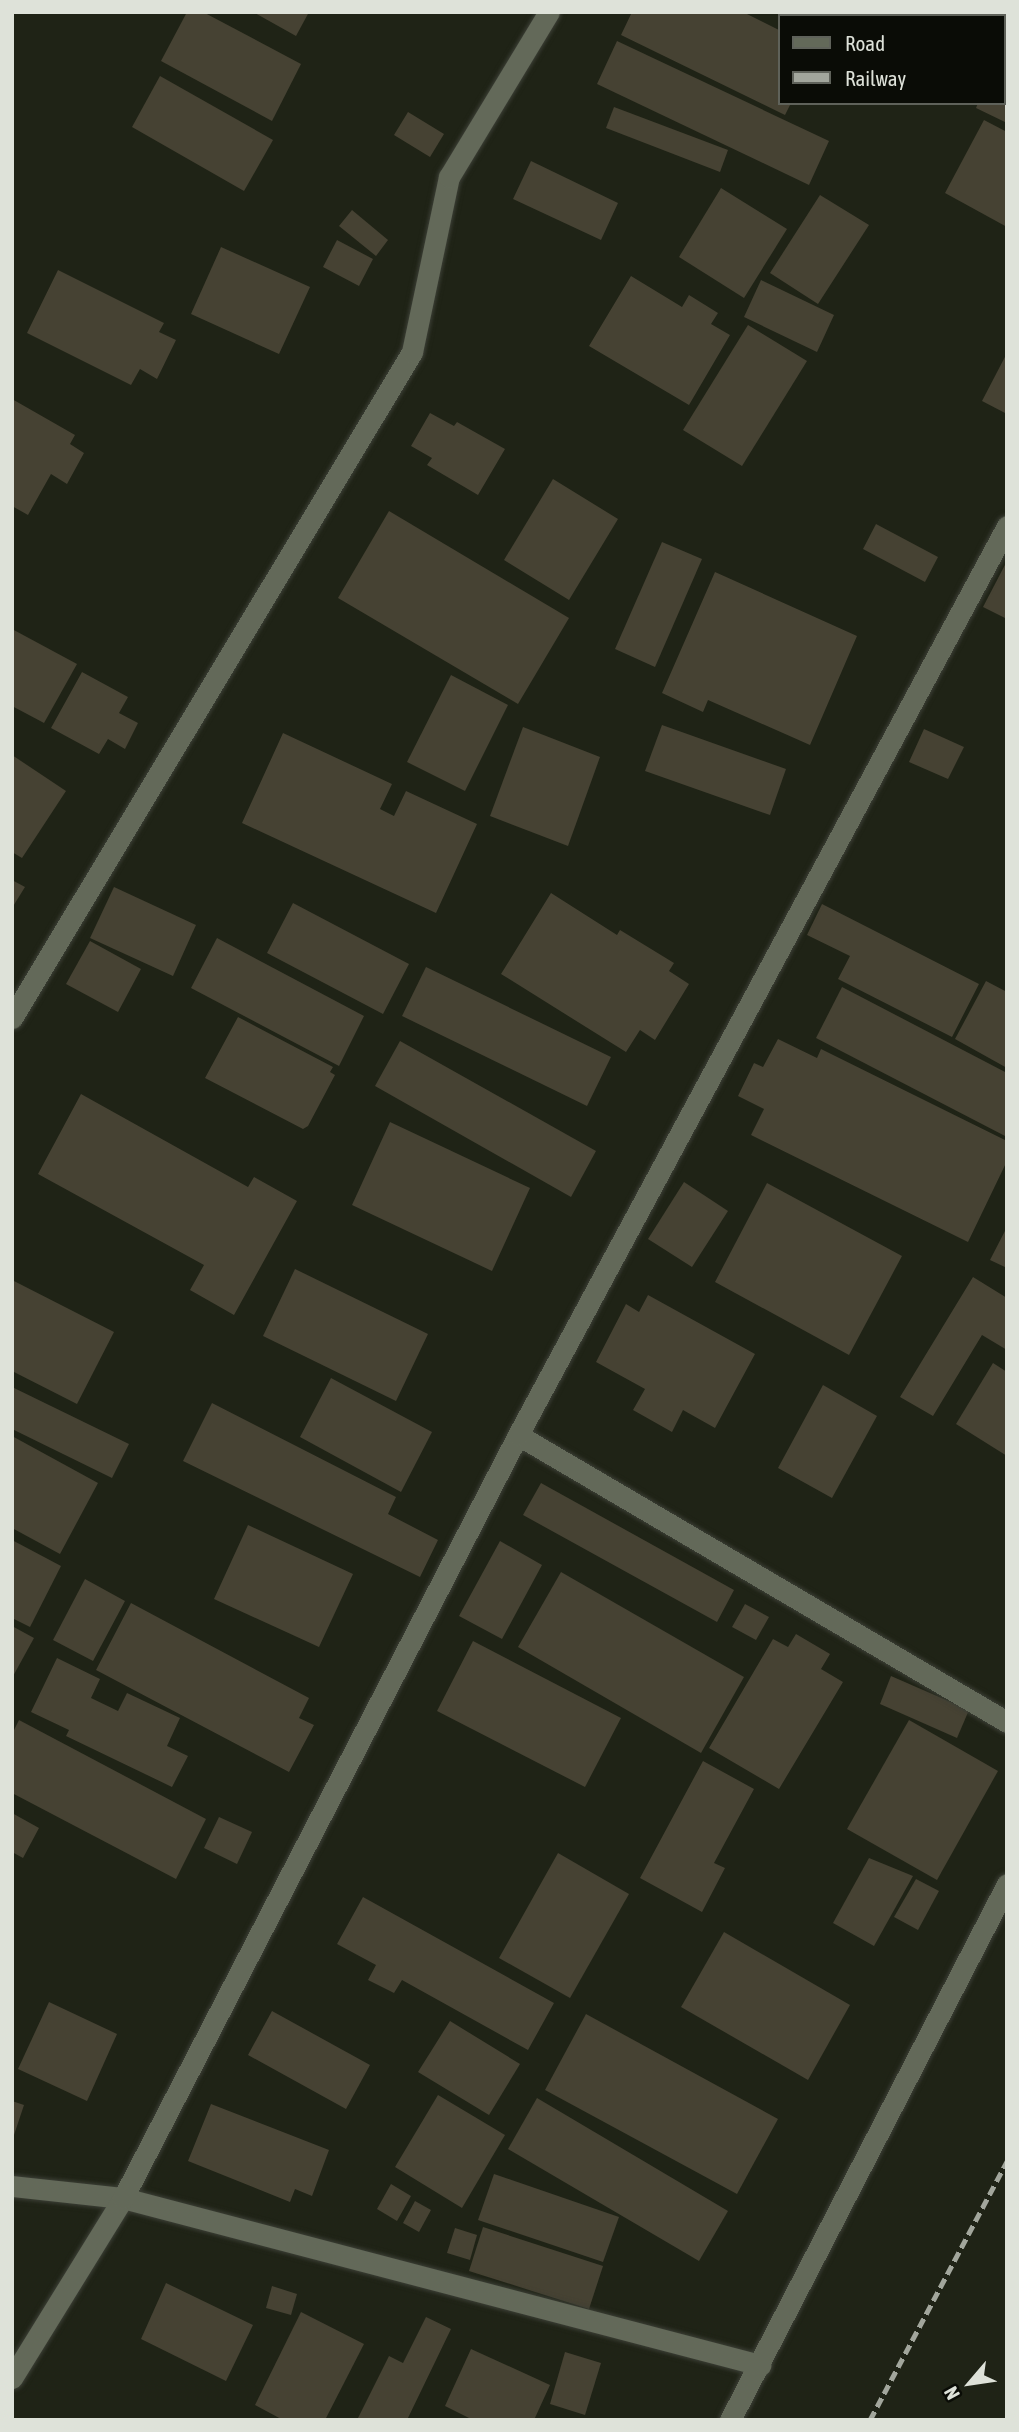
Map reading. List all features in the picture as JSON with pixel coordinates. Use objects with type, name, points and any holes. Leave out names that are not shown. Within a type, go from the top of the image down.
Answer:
[{"type":"street","points":[[12,1018],[412,352],[449,177],[549,12]]},
{"type":"street","points":[[12,2378],[123,2198],[518,1436],[1007,526]]},
{"type":"street","points":[[518,1436],[1007,1722]]},
{"type":"street","points":[[730,2420],[1007,1884]]},
{"type":"street","points":[[12,2186],[123,2198],[760,2365]]},
{"type":"building","points":[[187,12],[203,12],[301,64],[272,121],[161,61]]},
{"type":"building","points":[[253,12],[309,12],[296,36]]},
{"type":"building","points":[[632,12],[743,12],[778,30],[778,105],[790,105],[785,115],[621,35]]},
{"type":"building","points":[[786,12],[855,12],[854,14]]},
{"type":"building","points":[[617,41],[829,141],[809,185],[597,84]]},
{"type":"building","points":[[1007,61],[1007,123],[976,108],[977,105],[1005,105]]},
{"type":"building","points":[[160,76],[273,140],[244,191],[132,127]]},
{"type":"building","points":[[614,107],[728,150],[720,172],[606,128]]},
{"type":"building","points":[[408,112],[444,134],[430,157],[394,135]]},
{"type":"building","points":[[984,120],[1007,132],[1007,227],[945,193]]},
{"type":"building","points":[[531,161],[618,203],[601,240],[513,199]]},
{"type":"building","points":[[721,188],[787,229],[744,298],[679,257]]},
{"type":"building","points":[[820,195],[869,225],[818,304],[770,273]]},
{"type":"building","points":[[352,210],[388,240],[376,256],[339,226]]},
{"type":"building","points":[[337,240],[373,259],[359,286],[323,267]]},
{"type":"building","points":[[221,247],[310,287],[279,354],[191,314]]},
{"type":"building","points":[[58,270],[164,323],[159,332],[176,340],[157,379],[140,369],[131,385],[27,333]]},
{"type":"building","points":[[631,276],[682,307],[689,295],[718,313],[711,324],[730,335],[689,405],[589,346]]},
{"type":"building","points":[[761,280],[834,315],[817,352],[744,317]]},
{"type":"building","points":[[748,325],[807,361],[742,466],[683,430]]},
{"type":"building","points":[[1007,353],[1007,414],[982,401]]},
{"type":"building","points":[[12,399],[75,435],[70,444],[84,453],[67,484],[51,474],[28,515],[12,506]]},
{"type":"building","points":[[430,413],[454,426],[457,422],[505,449],[478,495],[427,465],[432,458],[411,446]]},
{"type":"building","points":[[553,479],[618,519],[569,600],[504,560]]},
{"type":"building","points":[[389,511],[569,618],[518,704],[338,598]]},
{"type":"building","points":[[876,524],[938,557],[925,582],[863,549]]},
{"type":"building","points":[[662,542],[702,559],[655,667],[615,649]]},
{"type":"building","points":[[1007,561],[1007,619],[983,607]]},
{"type":"building","points":[[715,572],[857,636],[810,745],[708,700],[703,712],[662,693]]},
{"type":"building","points":[[12,629],[77,664],[44,723],[12,706]]},
{"type":"building","points":[[82,672],[128,697],[119,713],[138,723],[125,749],[108,739],[99,754],[51,728]]},
{"type":"building","points":[[451,675],[508,705],[465,791],[407,762]]},
{"type":"building","points":[[662,725],[786,769],[770,815],[645,771]]},
{"type":"building","points":[[523,727],[600,757],[568,846],[490,816]]},
{"type":"building","points":[[924,729],[964,747],[948,779],[909,762]]},
{"type":"building","points":[[283,733],[392,784],[380,809],[394,816],[406,791],[477,824],[436,913],[242,823]]},
{"type":"building","points":[[12,755],[66,791],[22,858],[12,852]]},
{"type":"building","points":[[12,880],[25,887],[12,908]]},
{"type":"building","points":[[114,887],[196,925],[173,976],[90,938]]},
{"type":"building","points":[[551,893],[617,935],[620,930],[674,963],[669,971],[689,984],[655,1040],[640,1030],[626,1052],[501,974]]},
{"type":"building","points":[[293,903],[409,964],[383,1014],[267,953]]},
{"type":"building","points":[[822,904],[979,984],[952,1037],[838,979],[850,956],[807,935]]},
{"type":"building","points":[[217,938],[364,1016],[339,1066],[191,988]]},
{"type":"building","points":[[90,941],[141,969],[118,1012],[66,984]]},
{"type":"building","points":[[426,967],[611,1057],[587,1106],[402,1016]]},
{"type":"building","points":[[986,981],[1007,992],[1007,1068],[955,1039]]},
{"type":"building","points":[[842,987],[1007,1073],[1007,1137],[816,1038]]},
{"type":"building","points":[[238,1017],[333,1067],[330,1072],[335,1075],[308,1126],[303,1129],[205,1078]]},
{"type":"building","points":[[778,1039],[817,1058],[821,1049],[1007,1141],[1007,1161],[968,1242],[751,1135],[764,1109],[738,1096],[754,1063],[763,1067]]},
{"type":"building","points":[[400,1041],[596,1151],[571,1197],[375,1086]]},
{"type":"building","points":[[81,1094],[248,1187],[254,1177],[297,1201],[234,1315],[190,1290],[204,1265],[38,1174]]},
{"type":"building","points":[[390,1122],[530,1188],[492,1271],[352,1205]]},
{"type":"building","points":[[684,1182],[728,1211],[692,1267],[648,1239]]},
{"type":"building","points":[[767,1183],[902,1256],[849,1355],[715,1282]]},
{"type":"building","points":[[1007,1227],[1007,1268],[990,1260]]},
{"type":"building","points":[[295,1269],[428,1334],[396,1401],[263,1336]]},
{"type":"building","points":[[973,1277],[1007,1298],[1007,1350],[982,1335],[933,1416],[900,1397]]},
{"type":"building","points":[[12,1280],[114,1332],[77,1404],[12,1371]]},
{"type":"building","points":[[648,1295],[755,1354],[715,1428],[683,1410],[672,1432],[633,1410],[645,1389],[596,1362],[626,1304],[639,1312]]},
{"type":"building","points":[[993,1363],[1007,1372],[1007,1456],[956,1424]]},
{"type":"building","points":[[331,1378],[432,1432],[401,1492],[300,1437]]},
{"type":"building","points":[[823,1385],[877,1416],[832,1498],[778,1468]]},
{"type":"building","points":[[12,1387],[129,1444],[112,1478],[12,1429]]},
{"type":"building","points":[[212,1403],[396,1497],[388,1514],[438,1540],[420,1577],[183,1461]]},
{"type":"building","points":[[12,1436],[98,1483],[60,1554],[12,1528]]},
{"type":"building","points":[[541,1483],[734,1590],[717,1622],[523,1515]]},
{"type":"building","points":[[248,1525],[353,1574],[319,1647],[214,1599]]},
{"type":"building","points":[[12,1540],[61,1566],[30,1627],[12,1618]]},
{"type":"building","points":[[500,1541],[542,1565],[502,1639],[459,1616]]},
{"type":"building","points":[[561,1572],[744,1677],[701,1753],[518,1647]]},
{"type":"building","points":[[85,1579],[125,1601],[93,1661],[53,1640]]},
{"type":"building","points":[[131,1603],[309,1698],[299,1718],[314,1725],[289,1772],[96,1670]]},
{"type":"building","points":[[745,1604],[769,1617],[756,1640],[732,1627]]},
{"type":"building","points":[[12,1626],[34,1638],[12,1678]]},
{"type":"building","points":[[796,1634],[830,1654],[821,1669],[843,1682],[779,1789],[709,1748],[773,1639],[788,1647]]},
{"type":"building","points":[[473,1641],[621,1718],[585,1787],[437,1711]]},
{"type":"building","points":[[57,1658],[100,1679],[91,1698],[118,1711],[127,1693],[180,1718],[167,1746],[188,1756],[172,1787],[66,1736],[69,1730],[31,1712]]},
{"type":"building","points":[[891,1676],[969,1710],[957,1738],[880,1704]]},
{"type":"building","points":[[19,1720],[206,1819],[176,1879],[12,1793],[12,1734]]},
{"type":"building","points":[[909,1720],[998,1771],[937,1880],[847,1829]]},
{"type":"building","points":[[703,1761],[754,1789],[714,1863],[725,1868],[702,1912],[640,1878]]},
{"type":"building","points":[[12,1813],[39,1828],[23,1858],[12,1852]]},
{"type":"building","points":[[219,1817],[252,1832],[237,1864],[204,1848]]},
{"type":"building","points":[[558,1853],[629,1894],[570,1998],[499,1958]]},
{"type":"building","points":[[869,1858],[913,1876],[874,1946],[833,1923]]},
{"type":"building","points":[[916,1879],[939,1891],[918,1930],[894,1917]]},
{"type":"building","points":[[363,1897],[554,2003],[528,2050],[402,1980],[394,1993],[368,1980],[376,1965],[337,1944]]},
{"type":"building","points":[[724,1932],[850,2005],[808,2080],[681,2007]]},
{"type":"building","points":[[49,2002],[117,2034],[87,2101],[18,2069]]},
{"type":"building","points":[[272,2011],[370,2065],[346,2109],[248,2055]]},
{"type":"building","points":[[586,2014],[778,2119],[737,2194],[545,2090]]},
{"type":"building","points":[[450,2021],[520,2064],[489,2115],[418,2072]]},
{"type":"building","points":[[438,2095],[505,2135],[462,2208],[395,2167]]},
{"type":"building","points":[[537,2098],[728,2211],[699,2261],[508,2149]]},
{"type":"building","points":[[12,2101],[24,2105],[13,2138],[12,2138]]},
{"type":"building","points":[[211,2104],[329,2150],[312,2196],[295,2189],[290,2202],[188,2161]]},
{"type":"building","points":[[494,2174],[619,2217],[603,2262],[478,2220]]},
{"type":"building","points":[[391,2184],[411,2196],[397,2221],[377,2209]]},
{"type":"building","points":[[415,2201],[431,2210],[419,2232],[403,2223]]},
{"type":"building","points":[[483,2227],[603,2266],[589,2309],[469,2271]]},
{"type":"building","points":[[455,2228],[477,2235],[470,2260],[447,2253]]},
{"type":"building","points":[[166,2283],[253,2325],[226,2381],[141,2339]]},
{"type":"building","points":[[272,2286],[297,2294],[291,2315],[266,2308]]},
{"type":"building","points":[[301,2312],[364,2344],[325,2420],[283,2420],[255,2405]]},
{"type":"building","points":[[426,2317],[451,2329],[407,2420],[357,2420],[389,2356],[403,2363]]},
{"type":"building","points":[[471,2349],[550,2385],[534,2420],[473,2420],[445,2406]]},
{"type":"building","points":[[565,2352],[601,2363],[585,2415],[550,2404]]},
{"type":"railway","points":[[870,2420],[1007,2161]]}]
